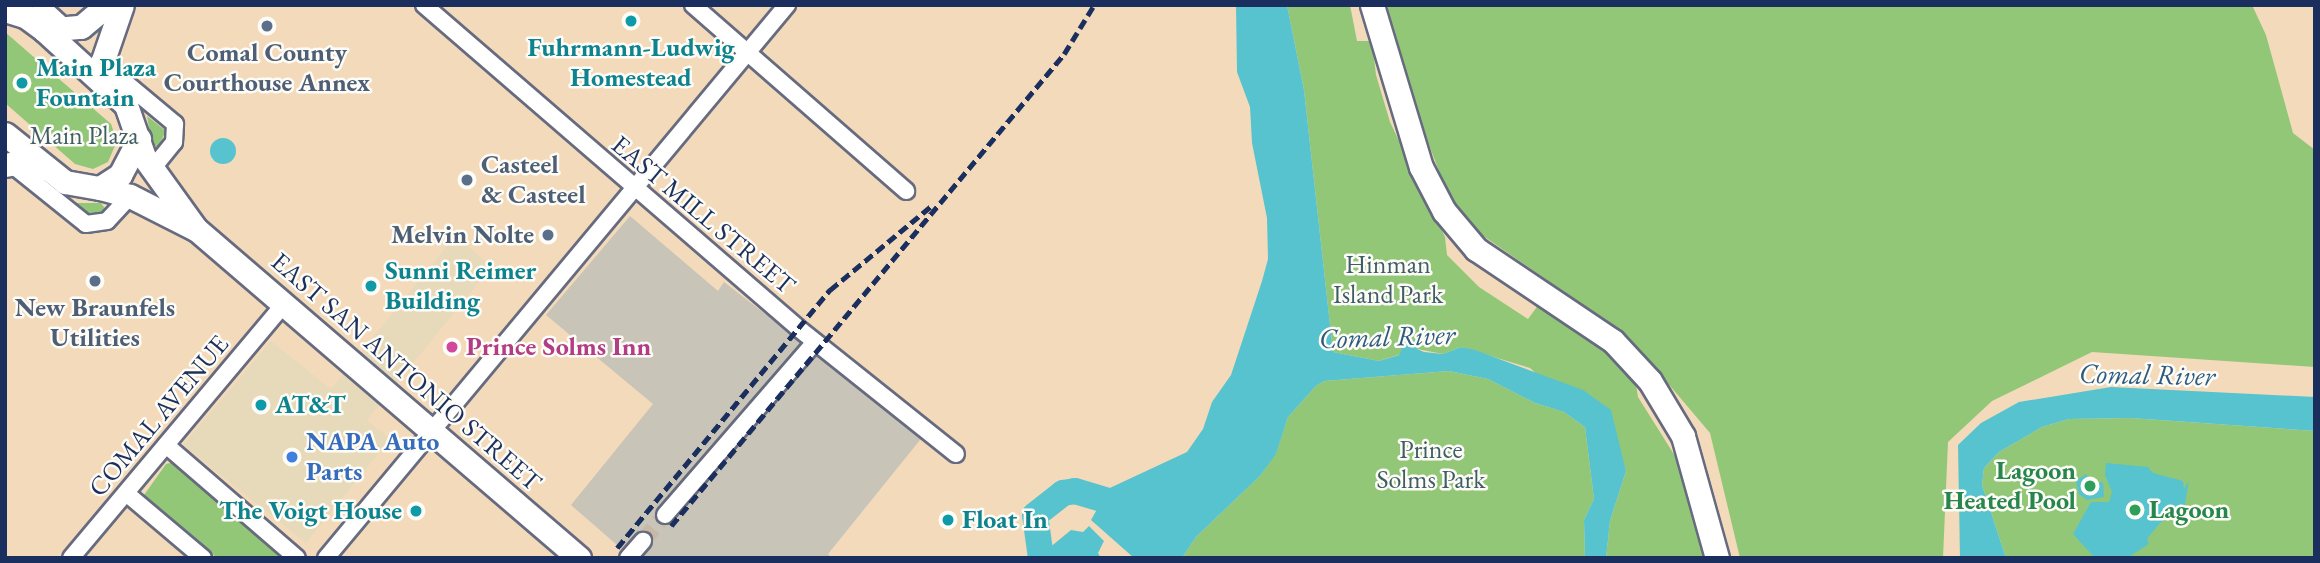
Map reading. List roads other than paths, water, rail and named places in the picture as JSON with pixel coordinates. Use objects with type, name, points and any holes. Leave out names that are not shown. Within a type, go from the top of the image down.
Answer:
[{"type":"main road","points":[[44,30],[69,31],[107,5]]},
{"type":"main road","points":[[112,90],[102,62],[122,5]]},
{"type":"main road","points":[[1372,5],[1421,167],[1444,211],[1476,249],[1596,328],[1650,381],[1683,436],[1717,558]]},
{"type":"main road","points":[[5,10],[25,16],[44,30],[112,90],[134,119],[139,139],[120,175],[100,188],[80,187],[30,164],[7,164]]},
{"type":"main road","points":[[5,134],[53,174]]},
{"type":"main road","name":"EAST SAN ANTONIO STREET","points":[[139,139],[152,169],[196,229],[579,558]]},
{"type":"main road","name":"EAST SAN ANTONIO STREET","points":[[100,188],[130,196],[196,229]]},
{"type":"street","points":[[40,5],[69,31]]},
{"type":"street","name":"EAST MILL STREET","points":[[424,5],[634,190],[815,342],[956,454]]},
{"type":"street","points":[[693,5],[905,191]]},
{"type":"street","points":[[326,558],[788,5]]},
{"type":"street","points":[[102,62],[175,124],[174,142],[152,169]]},
{"type":"street","points":[[7,164],[86,224],[107,221],[130,196]]},
{"type":"street","name":"COMAL AVENUE","points":[[71,558],[283,305]]},
{"type":"street","points":[[665,515],[815,342]]},
{"type":"street","points":[[166,445],[297,558]]},
{"type":"street","points":[[126,493],[203,558]]},
{"type":"street","points":[[628,558],[643,541]]},
{"type":"water","points":[[1236,5],[1287,5],[1304,90],[1333,352],[1379,361],[1399,355],[1406,341],[1415,340],[1417,349],[1424,352],[1443,354],[1461,347],[1583,390],[1611,410],[1626,471],[1610,521],[1606,558],[1585,558],[1584,520],[1594,499],[1585,427],[1564,412],[1535,403],[1488,379],[1449,371],[1324,381],[1316,386],[1288,417],[1276,454],[1260,476],[1196,537],[1182,558],[1134,558],[1091,520],[1100,504],[1099,493],[1187,452],[1203,429],[1212,402],[1231,375],[1262,281],[1268,259],[1267,218],[1252,143],[1250,107],[1237,72]]},
{"type":"water","points":[[223,138],[232,142],[236,151],[232,160],[223,164],[214,160],[210,151],[214,142]]},
{"type":"water","points":[[2111,387],[2315,397],[2315,431],[2131,418],[2069,419],[2042,427],[1999,452],[1984,468],[1982,485],[2006,558],[1960,558],[1958,445],[1981,423],[2019,402]]},
{"type":"water","name":"Lagoon","points":[[2106,463],[2148,467],[2153,473],[2183,481],[2184,489],[2189,481],[2184,509],[2160,523],[2147,539],[2149,544],[2127,558],[2095,558],[2073,534],[2091,502],[2109,502],[2112,492],[2105,475]]},
{"type":"water","name":"Lagoon Heated Pool","points":[[2086,474],[2091,484],[2103,482],[2104,497],[2087,500],[2079,494],[2076,481]]},
{"type":"water","points":[[1089,526],[1104,541],[1098,553],[1101,558],[1037,558],[1071,530],[1083,532]]},
{"type":"waterway","points":[[1041,558],[1035,515],[1063,493],[1075,491],[1132,508]]},
{"type":"tunnel","points":[[643,541],[665,515]]},
{"type":"railway","points":[[671,526],[1064,54],[1094,5]]},
{"type":"railway","points":[[617,548],[830,290],[931,206]]},
{"type":"place","name":"Fuhrmann-Ludwig Homestead","points":[[631,21]]},
{"type":"place","name":"Comal County Courthouse Annex","points":[[267,26]]},
{"type":"place","name":"Main Plaza Fountain","points":[[22,83]]},
{"type":"place","name":"Casteel & Casteel","points":[[467,180]]},
{"type":"place","name":"Melvin Nolte","points":[[548,235]]},
{"type":"place","name":"New Braunfels Utilities","points":[[95,281]]},
{"type":"place","name":"Sunni Reimer Building","points":[[371,286]]},
{"type":"place","name":"Prince Solms Inn","points":[[452,347]]},
{"type":"place","name":"AT&T","points":[[261,405]]},
{"type":"place","name":"NAPA Auto Parts","points":[[292,457]]},
{"type":"place","name":"Lagoon Heated Pool","points":[[2090,486]]},
{"type":"place","name":"Lagoon","points":[[2135,510]]},
{"type":"place","name":"The Voigt House","points":[[416,511]]},
{"type":"place","name":"Float In","points":[[948,520]]},
{"type":"park label","name":"Main Plaza","points":[[84,136]]},
{"type":"park label","name":"Hinman Island Park","points":[[1388,280]]},
{"type":"park label","name":"Prince Solms Park","points":[[1431,465]]},
{"type":"water label","name":"Comal River","points":[[1387,336]]},
{"type":"water label","name":"Comal River","points":[[2147,374]]}]
